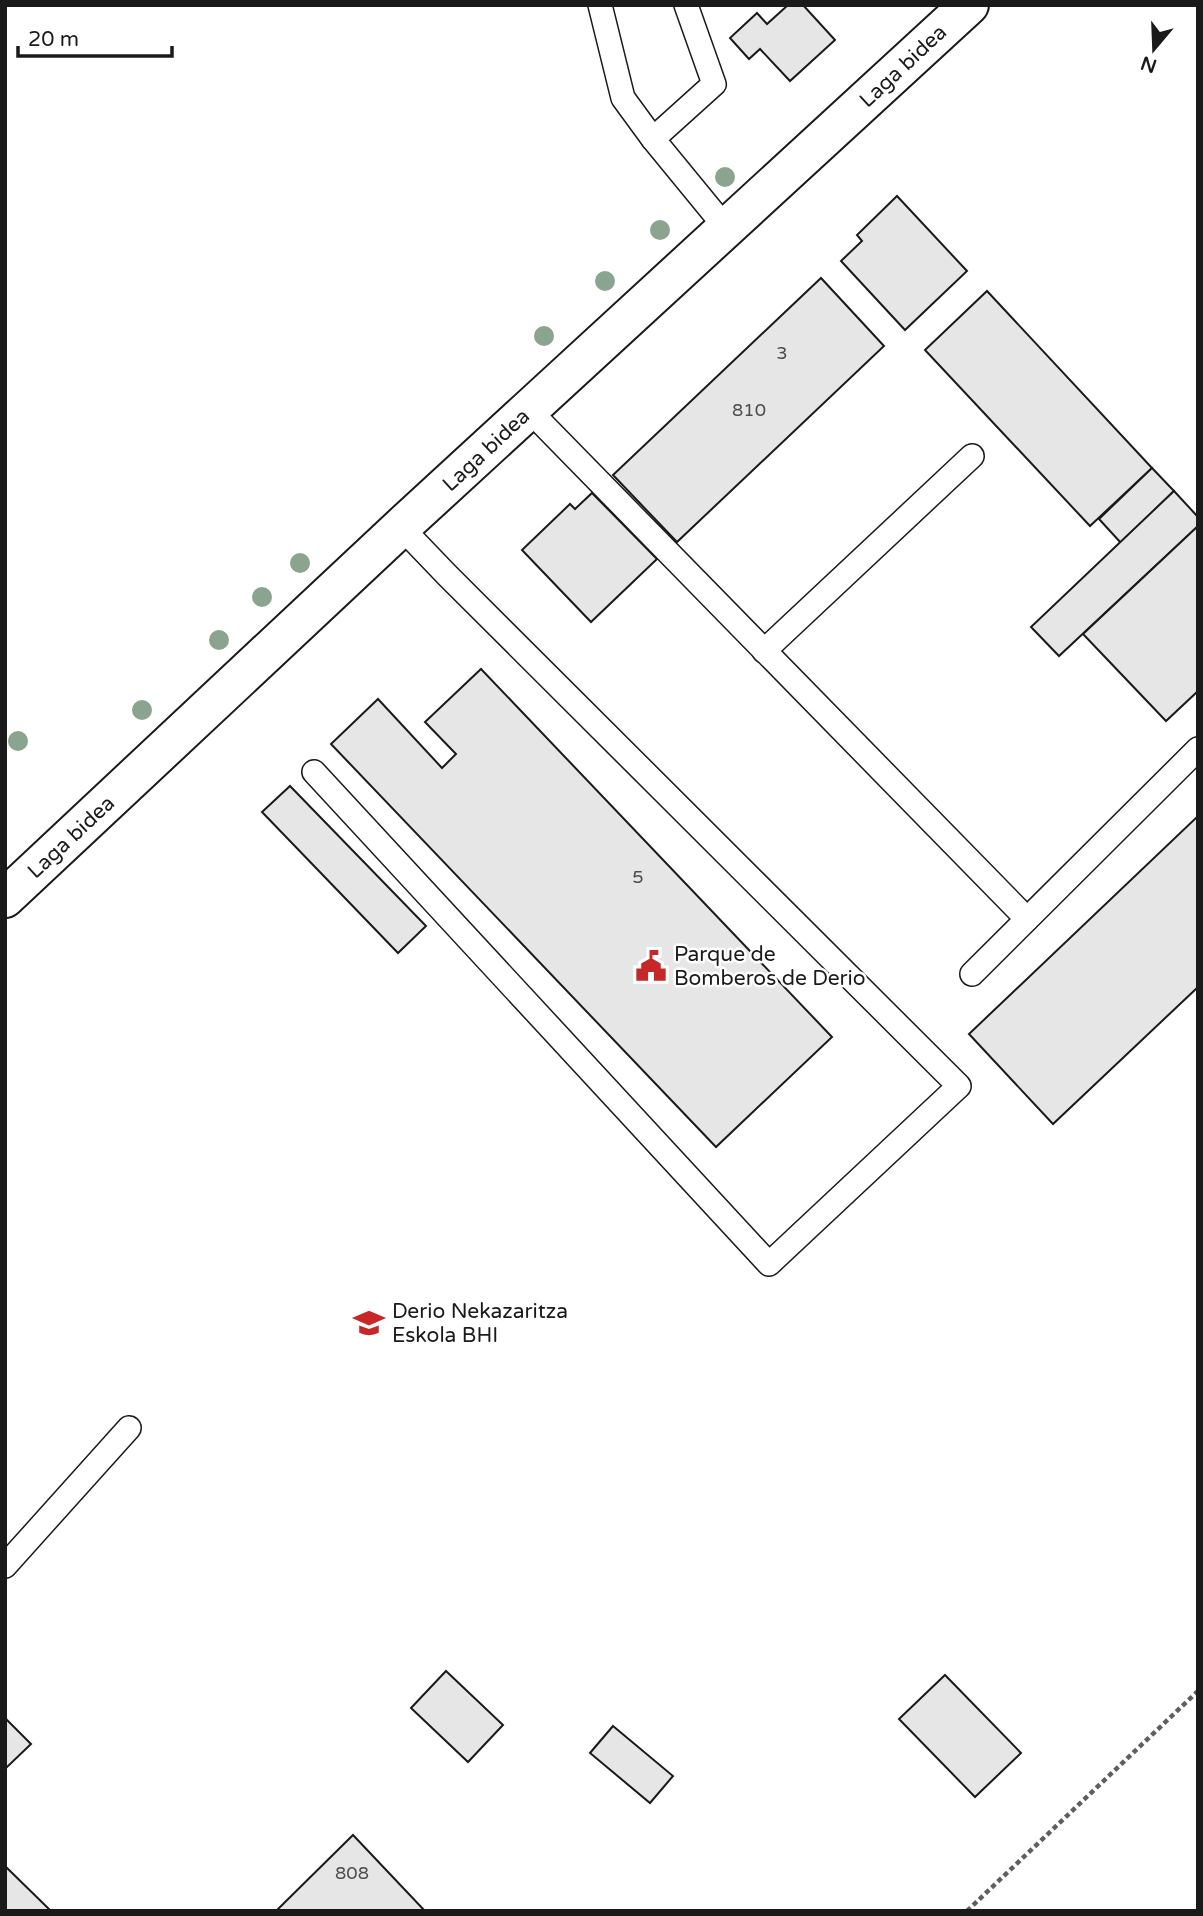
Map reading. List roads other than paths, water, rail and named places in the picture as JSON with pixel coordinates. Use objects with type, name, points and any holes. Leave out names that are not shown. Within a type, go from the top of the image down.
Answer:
[{"type":"street","name":"Laga bidea","points":[[5,898],[401,527],[969,5]]},
{"type":"lane","points":[[600,5],[623,97],[653,139],[726,228]]},
{"type":"lane","points":[[653,139],[714,83],[686,5]]},
{"type":"lane","points":[[529,410],[1027,919]]},
{"type":"lane","points":[[765,651],[971,456]]},
{"type":"lane","points":[[314,772],[769,1264],[959,1086],[401,527]]},
{"type":"lane","points":[[972,974],[1198,749]]},
{"type":"lane","points":[[5,1566],[130,1428]]},
{"type":"place","name":"Parque de Bomberos de Derio","points":[[651,966]]},
{"type":"place","name":"Derio Nekazaritza Eskola BHI","points":[[369,1323]]}]
